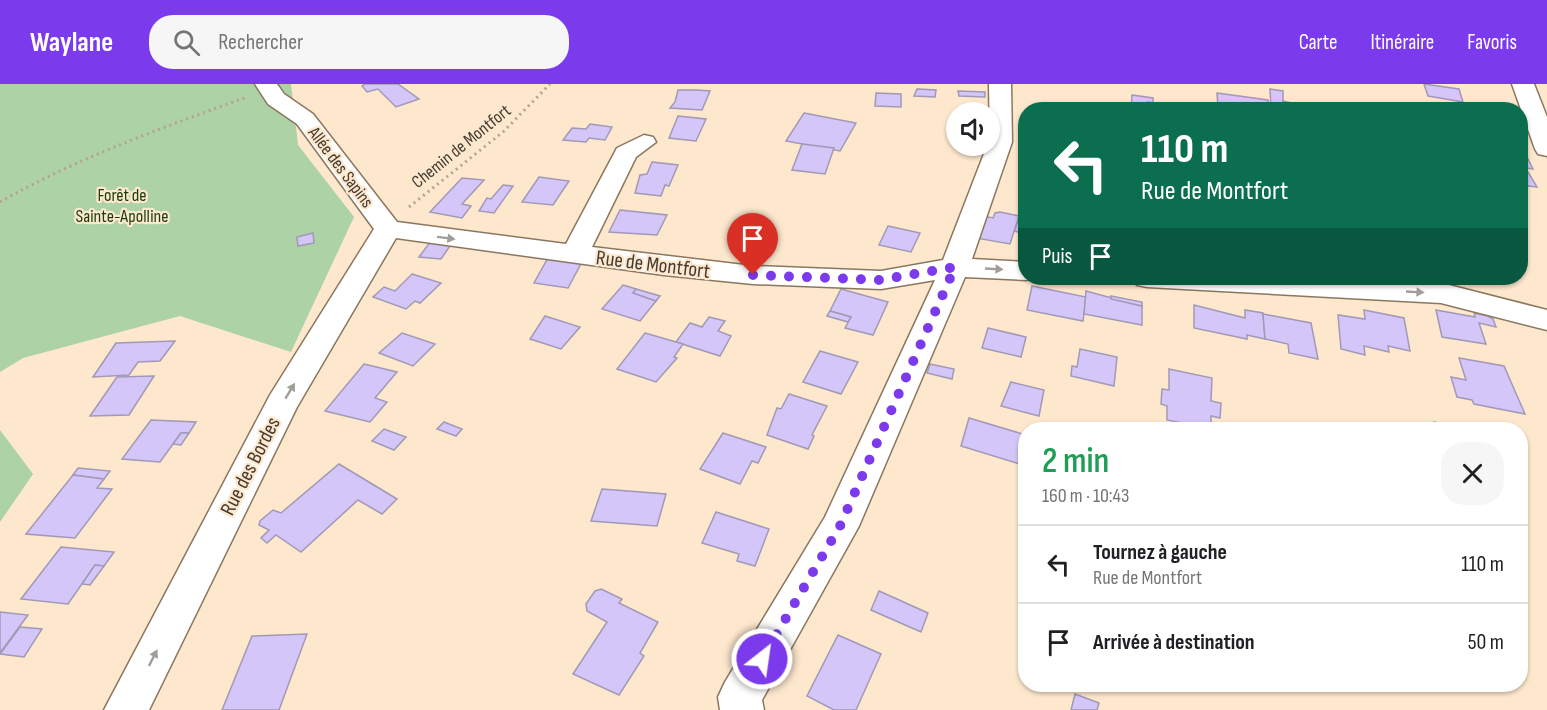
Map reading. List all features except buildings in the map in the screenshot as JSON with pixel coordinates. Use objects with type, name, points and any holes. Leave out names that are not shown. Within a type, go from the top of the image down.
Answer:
[{"type":"street","points":[[742,710],[740,697],[840,526],[955,267],[1000,142],[1000,84]]},
{"type":"street","points":[[1523,84],[1547,148]]},
{"type":"street","name":"Allée des Sapins","points":[[259,89],[305,119],[388,229]]},
{"type":"street","points":[[575,254],[626,153],[644,142]]},
{"type":"street","name":"Rue de Montfort","points":[[388,229],[753,275],[880,280],[955,267],[1018,271]]},
{"type":"street","name":"Rue des Bordes","points":[[126,710],[282,404],[388,229]]},
{"type":"street","points":[[1284,285],[1441,293],[1547,320]]},
{"type":"path","name":"Chemin de Montfort","points":[[388,229],[431,185],[487,146],[530,108],[550,84]]},
{"type":"path","points":[[0,202],[44,177],[109,148],[259,89]]},
{"type":"green space","name":"Forêt de Sainte-Apolline","points":[[0,84],[291,84],[298,145],[354,217],[291,352],[180,316],[23,358],[0,372]]},
{"type":"green space","points":[[0,430],[33,474],[0,522]]},
{"type":"route","points":[[753,275],[880,280],[955,267],[840,526],[762,659]]}]
